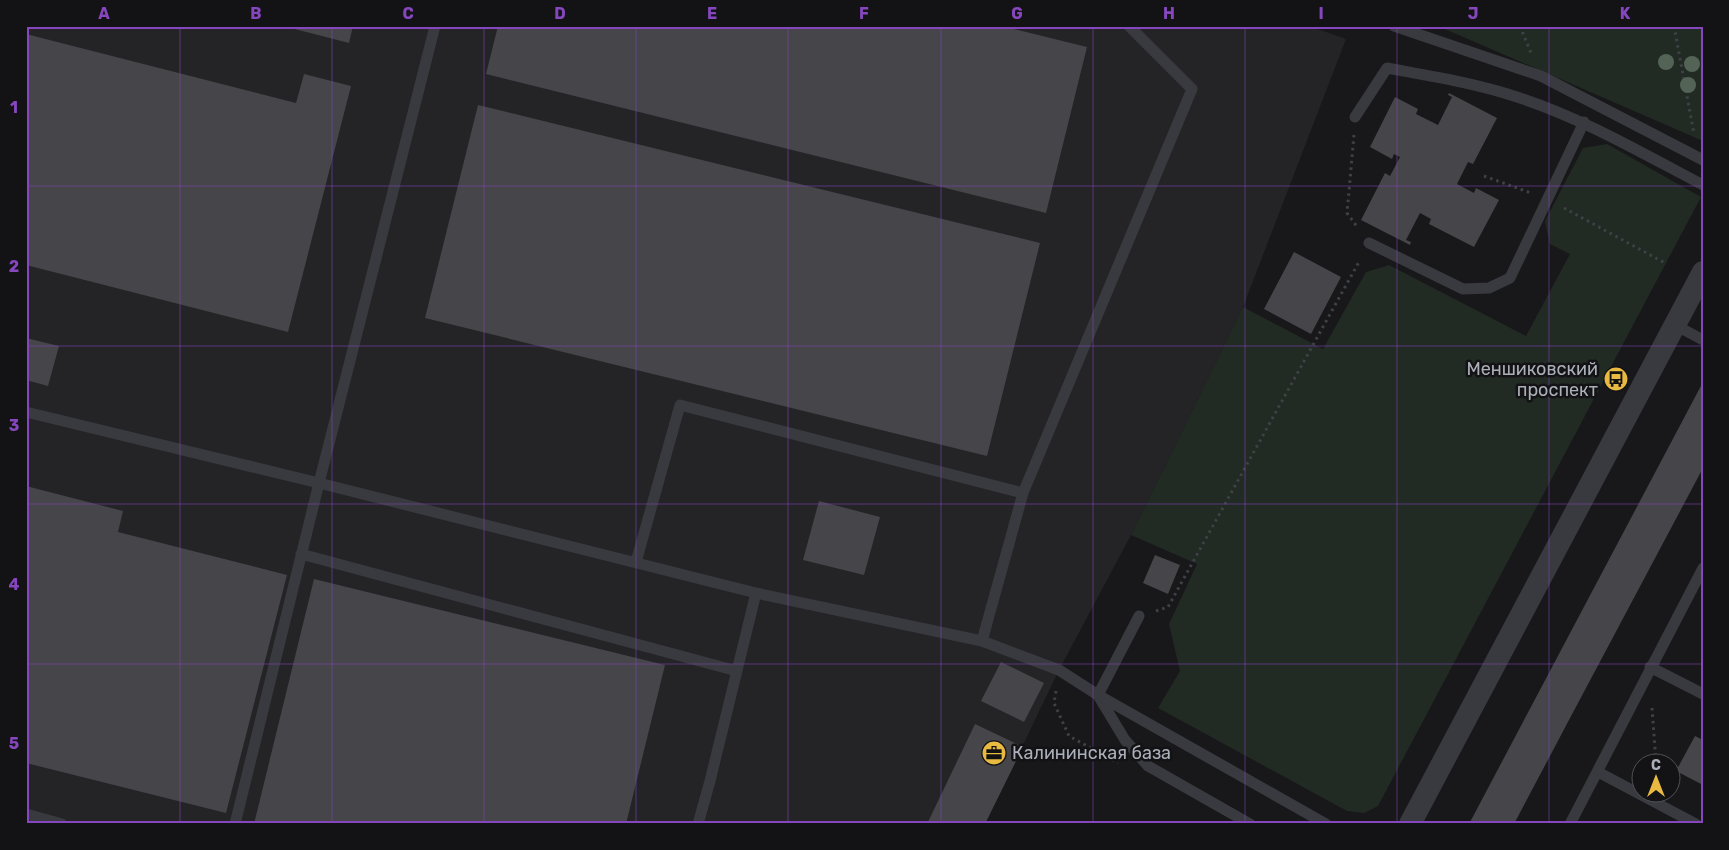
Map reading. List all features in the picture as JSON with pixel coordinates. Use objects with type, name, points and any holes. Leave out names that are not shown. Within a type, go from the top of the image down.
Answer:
[{"type":"street","points":[[1410,824],[1703,272]]},
{"type":"lane","points":[[235,824],[301,554],[435,26]]},
{"type":"lane","points":[[982,642],[1023,493],[1192,88],[1129,26]]},
{"type":"lane","points":[[1394,26],[1541,76],[1701,159]]},
{"type":"lane","points":[[1356,117],[1387,68],[1444,79],[1516,96],[1584,122],[1703,185]]},
{"type":"lane","points":[[1369,243],[1463,289],[1489,288],[1510,278],[1584,122]]},
{"type":"lane","points":[[1674,325],[1703,340]]},
{"type":"lane","points":[[636,562],[680,405],[1023,493]]},
{"type":"lane","points":[[26,412],[319,483],[756,593],[982,642],[1059,670],[1098,695],[1326,824]]},
{"type":"lane","points":[[301,554],[737,671]]},
{"type":"lane","points":[[1570,824],[1703,568]]},
{"type":"lane","points":[[698,824],[756,593]]},
{"type":"lane","points":[[1098,695],[1139,616]]},
{"type":"lane","points":[[1650,667],[1703,694]]},
{"type":"lane","points":[[1098,695],[1125,740],[1148,766],[1250,824]]},
{"type":"lane","points":[[1598,772],[1696,824]]},
{"type":"lane","points":[[26,814],[62,824]]},
{"type":"path","points":[[1674,26],[1701,159]]},
{"type":"path","points":[[1139,616],[1168,607],[1369,243],[1347,213],[1356,117]]},
{"type":"path","points":[[1484,176],[1546,199],[1665,263]]},
{"type":"path","points":[[1650,667],[1655,752]]},
{"type":"shaded area","points":[[26,26],[1309,26],[1346,39],[1243,307],[1131,535],[1059,670],[985,824],[26,824]]},
{"type":"shaded area","points":[[1438,26],[1703,26],[1703,141]]},
{"type":"shaded area","points":[[1607,144],[1701,197],[1378,806],[1364,813],[1347,811],[1158,708],[1180,671],[1169,624],[1197,564],[1131,535],[1243,307],[1323,349],[1366,272],[1389,265],[1526,336],[1570,254],[1550,244],[1545,221],[1583,148]]},
{"type":"building","points":[[283,26],[353,26],[349,43]]},
{"type":"building","points":[[498,26],[1002,26],[1087,47],[1046,213],[486,74]]},
{"type":"building","points":[[26,34],[296,103],[304,74],[351,86],[288,332],[26,265]]},
{"type":"building","points":[[1449,93],[1497,118],[1473,164],[1468,162],[1457,184],[1474,193],[1476,188],[1499,200],[1474,247],[1429,224],[1431,219],[1420,213],[1406,240],[1411,242],[1410,245],[1361,220],[1385,173],[1390,176],[1400,157],[1394,154],[1392,159],[1370,147],[1395,97],[1418,109],[1416,114],[1438,125],[1452,97],[1448,95]]},
{"type":"building","points":[[478,105],[1040,243],[987,456],[425,318]]},
{"type":"building","points":[[1294,252],[1341,277],[1311,334],[1264,309]]},
{"type":"building","points":[[26,338],[59,346],[48,386],[26,380]]},
{"type":"building","points":[[1703,382],[1703,468],[1514,824],[1469,824]]},
{"type":"building","points":[[26,486],[123,511],[118,532],[287,575],[226,813],[26,763]]},
{"type":"building","points":[[819,501],[880,517],[864,575],[803,560]]},
{"type":"building","points":[[1155,555],[1180,565],[1168,594],[1143,583]]},
{"type":"building","points":[[314,579],[665,665],[626,824],[254,824]]},
{"type":"building","points":[[1001,662],[1044,683],[1024,722],[981,701]]},
{"type":"building","points":[[975,724],[1023,747],[985,824],[927,824]]},
{"type":"building","points":[[1695,736],[1703,740],[1703,785],[1682,774],[1682,760]]},
{"type":"place","name":"Меншиковский проспект","points":[[1616,379]]},
{"type":"place","name":"Калининская база","points":[[994,753]]}]
